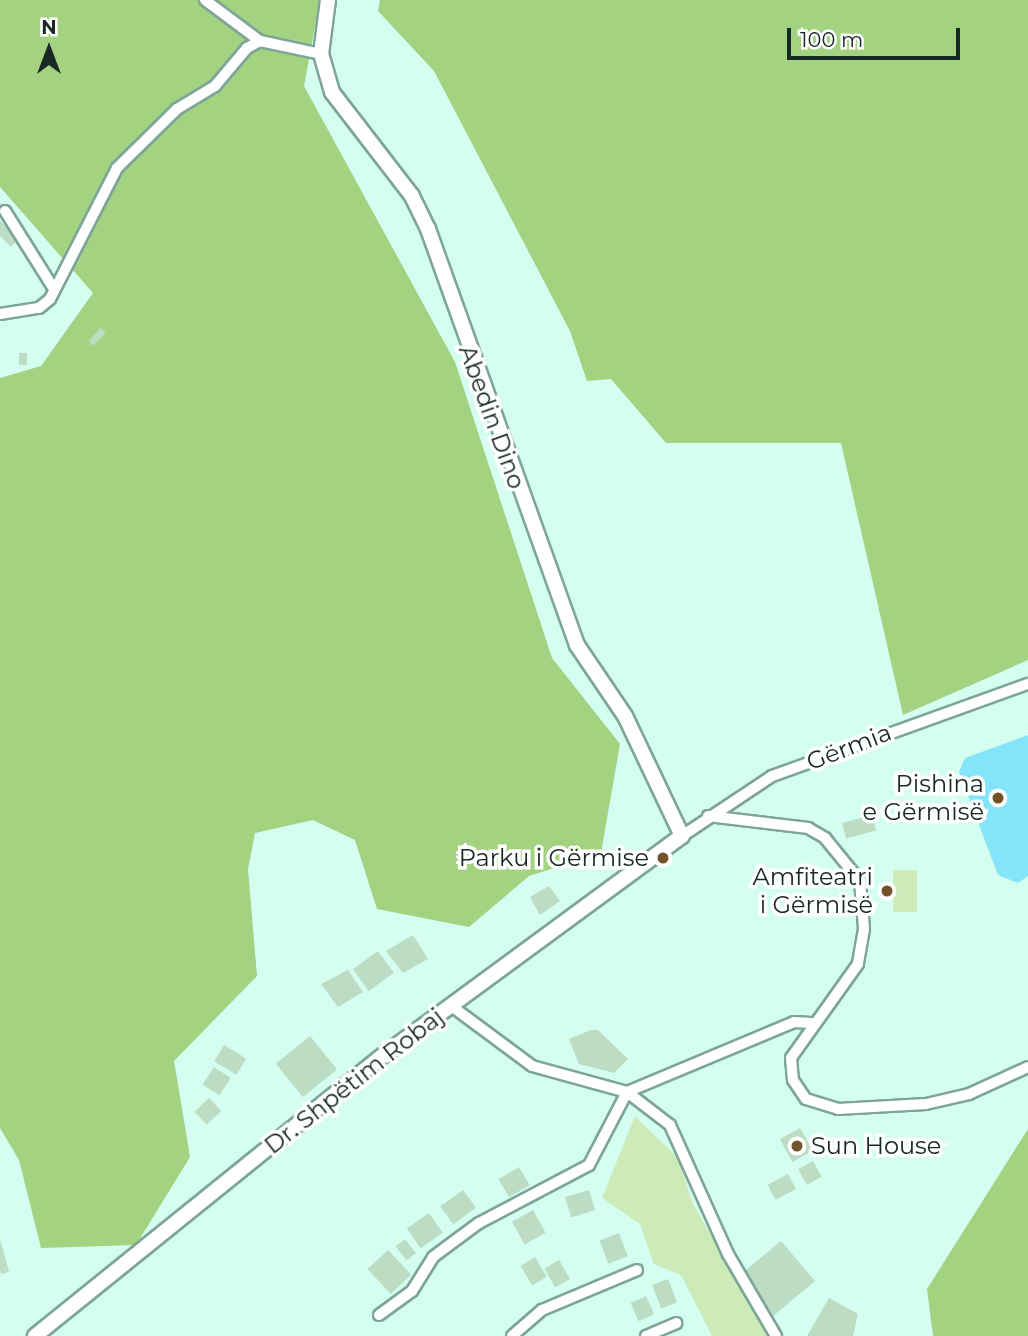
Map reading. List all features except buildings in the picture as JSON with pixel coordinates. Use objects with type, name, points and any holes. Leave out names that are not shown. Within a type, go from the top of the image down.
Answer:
[{"type":"street","points":[[205,0],[260,41],[321,54]]},
{"type":"street","name":"Abedin Dino","points":[[328,0],[321,54],[336,100],[412,196],[428,229],[577,645],[625,716],[682,836]]},
{"type":"street","points":[[0,314],[39,308],[54,289],[117,168],[260,41]]},
{"type":"street","points":[[5,211],[54,289]]},
{"type":"street","name":"Gërmia","points":[[682,836],[708,816],[772,776],[1028,684]]},
{"type":"street","points":[[708,816],[808,828],[825,838],[860,881],[864,929],[858,964],[794,1049],[791,1069],[806,1099],[827,1108],[947,1100],[1028,1067]]},
{"type":"street","name":"Dr. Shpëtim Robaj","points":[[35,1336],[450,1005],[682,836]]},
{"type":"street","points":[[450,1005],[531,1066],[627,1092],[678,1136],[725,1246],[776,1336]]},
{"type":"street","points":[[379,1315],[412,1291],[433,1257],[479,1223],[589,1165],[627,1092],[793,1022],[811,1023]]},
{"type":"street","points":[[512,1336],[542,1310],[637,1270]]},
{"type":"street","points":[[646,1336],[676,1322]]},
{"type":"green space","points":[[0,0],[320,0],[304,86],[455,362],[552,658],[620,744],[601,853],[529,876],[469,927],[377,909],[355,840],[313,820],[255,833],[248,869],[257,976],[174,1061],[190,1157],[136,1245],[41,1248],[19,1160],[0,1128],[0,378],[41,366],[93,293],[0,187]]},
{"type":"green space","points":[[380,0],[1028,0],[1028,660],[903,715],[841,443],[666,443],[611,379],[587,381],[570,331],[434,71],[378,11]]},
{"type":"green space","points":[[893,870],[917,870],[917,912],[893,912]]},
{"type":"green space","points":[[635,1116],[678,1158],[693,1204],[769,1336],[712,1336],[681,1275],[654,1264],[640,1224],[602,1198]]},
{"type":"green space","points":[[1028,1129],[1028,1336],[933,1336],[927,1289]]},
{"type":"water","name":"Pishina e Gërmisë","points":[[1028,735],[1028,876],[1018,883],[998,875],[959,772],[965,758]]},
{"type":"place","name":"Pishina e Gërmisë","points":[[998,798]]},
{"type":"place","name":"Parku i Gërmise","points":[[663,858]]},
{"type":"place","name":"Amfiteatri i Gërmisë","points":[[887,891]]},
{"type":"place","name":"Sun House","points":[[797,1146]]}]
